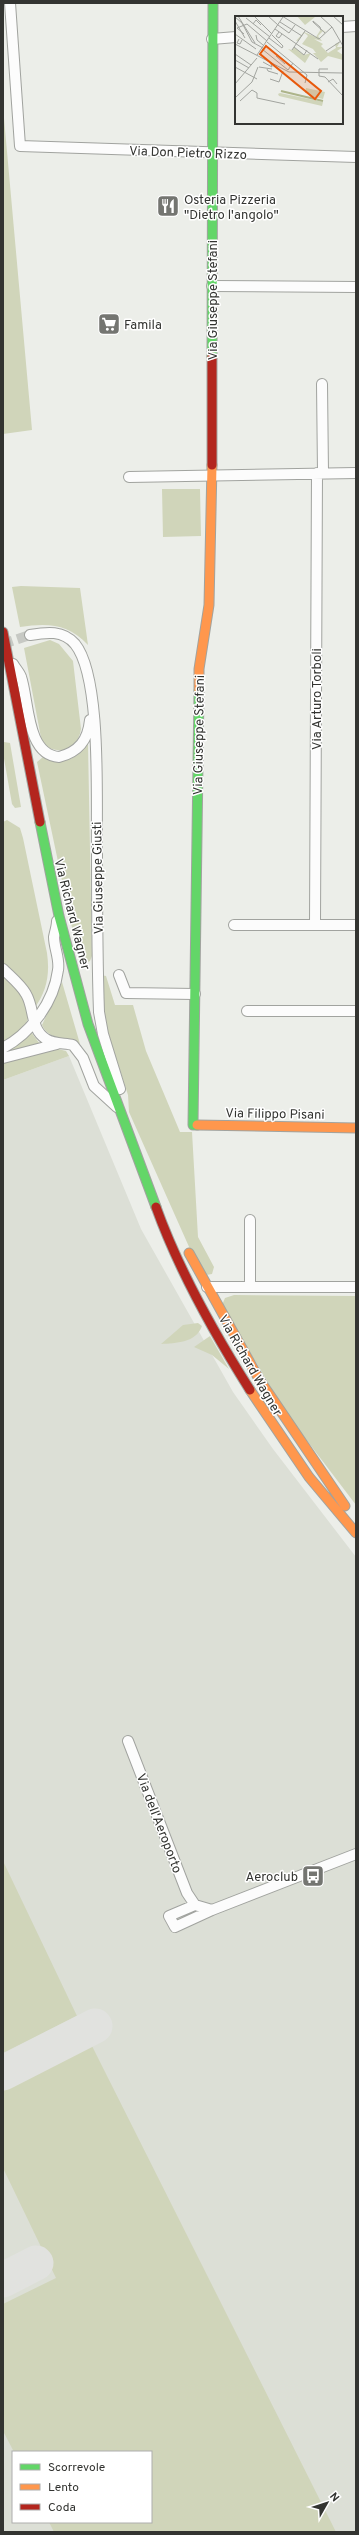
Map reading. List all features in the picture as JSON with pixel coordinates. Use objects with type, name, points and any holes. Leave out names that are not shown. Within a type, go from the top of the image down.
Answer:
[{"type":"main road","name":"Via Giuseppe Stefani","points":[[193,1125],[199,669],[209,605],[212,477],[213,3]]},
{"type":"main road","name":"Via Richard Wagner","points":[[3,632],[59,916],[88,1024],[118,1108],[152,1193],[160,1219],[213,1326],[249,1391],[314,1484],[356,1532]]},
{"type":"main road","name":"Via Filippo Pisani","points":[[193,1125],[356,1128]]},
{"type":"main road","name":"Via Richard Wagner","points":[[152,1193],[173,1224]]},
{"type":"main road","name":"Via Richard Wagner","points":[[184,1243],[207,1287],[269,1396],[356,1523]]},
{"type":"street","name":"Via Don Pietro Rizzo","points":[[9,4],[20,146],[356,157]]},
{"type":"street","points":[[343,27],[356,26]]},
{"type":"street","points":[[212,39],[235,37]]},
{"type":"street","points":[[212,286],[356,287]]},
{"type":"street","name":"Via Arturo Torboli","points":[[315,925],[322,384]]},
{"type":"street","points":[[128,477],[212,477],[356,473]]},
{"type":"street","name":"Via Giuseppe Giusti","points":[[30,635],[58,633],[68,637],[75,645],[88,672],[95,735],[99,1012],[103,1034],[120,1086],[124,1122]]},
{"type":"street","name":"Via Giuseppe Giusti","points":[[8,658],[21,676],[28,715],[37,742],[52,756],[66,755],[83,744],[89,729],[92,702]]},
{"type":"street","points":[[3,1048],[13,1042],[34,1024],[47,1004],[58,969],[54,936],[59,916]]},
{"type":"street","points":[[234,925],[356,925]]},
{"type":"street","points":[[3,969],[26,993],[30,1003],[34,1024],[46,1039],[73,1045],[79,1051],[94,1086],[118,1108]]},
{"type":"street","points":[[119,975],[126,993],[195,994]]},
{"type":"street","points":[[247,1011],[356,1011]]},
{"type":"street","points":[[3,1058],[63,1043]]},
{"type":"street","points":[[250,1220],[250,1287]]},
{"type":"street","points":[[207,1287],[356,1287]]},
{"type":"street","name":"Via dell'Aeroporto","points":[[128,1741],[187,1893],[195,1905]]},
{"type":"street","points":[[212,1910],[195,1905],[169,1916],[175,1927],[212,1910],[356,1854]]},
{"type":"shaded area","points":[[69,1056],[141,1229],[233,1392],[273,1449],[356,1557],[356,2532],[3,2532],[3,1080]]},
{"type":"green space","points":[[3,107],[32,430],[3,434]]},
{"type":"green space","points":[[162,489],[200,489],[201,536],[163,537]]},
{"type":"green space","points":[[12,587],[80,588],[88,645],[73,632],[57,626],[39,625],[20,627]]},
{"type":"green space","points":[[50,640],[59,644],[73,661],[81,729],[76,742],[72,746],[61,750],[54,750],[42,743],[24,648]]},
{"type":"green space","points":[[4,742],[10,743],[21,807],[15,808],[12,804],[3,753]]},
{"type":"green space","points":[[88,743],[92,956],[90,961],[85,963],[80,960],[75,942],[37,762],[43,757],[56,761],[68,760],[79,754]]},
{"type":"green space","points":[[7,820],[20,828],[47,953],[48,975],[45,989],[34,1009],[3,966],[3,822]]},
{"type":"green space","points":[[101,975],[106,976],[115,1005],[133,1005],[146,1051],[180,1132],[192,1132],[198,1237],[214,1267],[212,1274],[206,1275],[198,1267],[129,1112],[128,1095],[103,1017]]},
{"type":"green space","points":[[3,976],[20,994],[26,1003],[28,1018],[24,1026],[16,1034],[3,1043]]},
{"type":"green space","points":[[62,982],[80,1044],[53,1036],[45,1030],[42,1025]]},
{"type":"green space","points":[[31,1032],[40,1044],[9,1052]]},
{"type":"green space","points":[[58,1049],[66,1051],[69,1056],[3,1080],[3,1063]]},
{"type":"green space","points":[[234,1295],[356,1296],[356,1505],[286,1413],[222,1305],[225,1298]]},
{"type":"green space","points":[[198,1323],[202,1326],[199,1332],[190,1339],[161,1344],[183,1325]]},
{"type":"green space","points":[[210,1336],[229,1369],[212,1355],[194,1347]]},
{"type":"green space","points":[[3,1861],[77,2016],[3,2053]]},
{"type":"green space","points":[[92,2046],[336,2532],[54,2532],[50,2523],[152,2523],[152,2451],[13,2451],[3,2431],[3,2304],[56,2278],[3,2168],[3,2088]]},
{"type":"taxiway","points":[[3,2073],[95,2026]]},
{"type":"taxiway","points":[[3,2280],[36,2263]]},
{"type":"tunnel","points":[[3,644],[30,635]]},
{"type":"traffic: fast","points":[[212,357],[213,3]]},
{"type":"traffic: fast","points":[[197,1125],[193,1125],[199,691]]},
{"type":"traffic: fast","points":[[40,822],[59,916],[88,1024],[156,1207]]},
{"type":"traffic: slow","points":[[199,691],[199,669],[209,605],[212,465]]},
{"type":"traffic: slow","points":[[197,1125],[356,1128]]},
{"type":"traffic: slow","points":[[189,1253],[259,1379],[345,1506]]},
{"type":"traffic: slow","points":[[250,1390],[309,1477],[356,1533]]},
{"type":"traffic: jam","points":[[212,357],[212,465]]},
{"type":"traffic: jam","points":[[3,632],[40,822]]},
{"type":"traffic: jam","points":[[156,1207],[186,1278],[223,1346],[250,1390]]},
{"type":"place","name":"Osteria Pizzeria \"Dietro l'angolo\"","points":[[168,206]]},
{"type":"place","name":"Famila","points":[[109,324]]},
{"type":"place","name":"Aeroclub","points":[[313,1876]]}]
